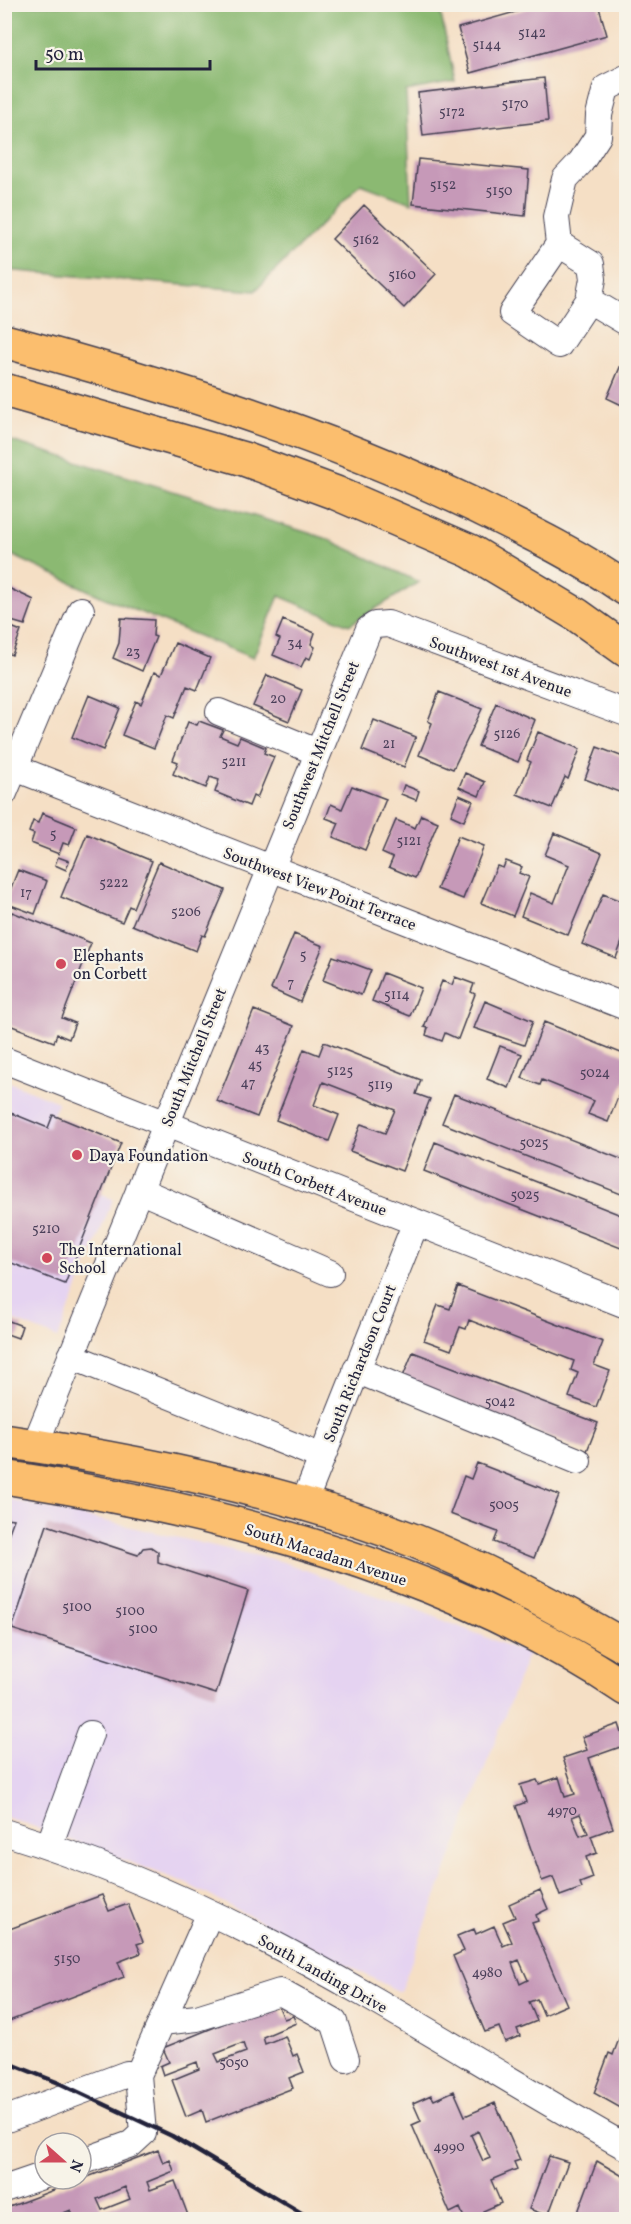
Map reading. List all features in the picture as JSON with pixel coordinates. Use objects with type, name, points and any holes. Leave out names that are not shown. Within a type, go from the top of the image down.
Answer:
[{"type":"main road","points":[[4,340],[166,388],[320,439],[434,486],[535,534],[627,589]]},
{"type":"main road","points":[[4,390],[244,459],[336,493],[470,551],[577,615],[627,650]]},
{"type":"main road","points":[[20,1443],[152,1467],[303,1505],[414,1541],[494,1576],[627,1647]]},
{"type":"main road","name":"South Macadam Avenue","points":[[4,1477],[191,1514],[291,1540],[409,1580],[525,1630],[627,1689]]},
{"type":"main road","points":[[191,1514],[259,1521],[287,1518],[303,1505]]},
{"type":"street","points":[[559,244],[591,264],[593,279],[589,300],[558,345],[512,313],[559,244],[556,218],[565,179],[581,162],[598,136],[599,116],[606,88],[627,78]]},
{"type":"street","points":[[589,300],[627,322]]},
{"type":"street","points":[[4,793],[81,610]]},
{"type":"street","name":"Southwest 1st Avenue","points":[[375,625],[388,624],[627,713]]},
{"type":"street","name":"Southwest Mitchell Street","points":[[269,869],[363,638],[375,625]]},
{"type":"street","points":[[219,712],[317,752]]},
{"type":"street","name":"Southwest View Point Terrace","points":[[15,768],[627,1007]]},
{"type":"street","name":"South Mitchell Street","points":[[20,1443],[71,1356],[269,869]]},
{"type":"street","name":"South Corbett Avenue","points":[[4,1060],[627,1305]]},
{"type":"street","points":[[139,1190],[330,1273]]},
{"type":"street","name":"South Richardson Court","points":[[303,1505],[416,1222]]},
{"type":"street","points":[[71,1356],[322,1457]]},
{"type":"street","points":[[356,1370],[578,1461]]},
{"type":"street","points":[[49,1846],[90,1734]]},
{"type":"street","name":"South Landing Drive","points":[[4,1832],[112,1869],[210,1913],[329,1974],[627,2147]]},
{"type":"street","points":[[93,2158],[131,2144],[143,2133],[138,2075],[210,1913]]},
{"type":"street","points":[[162,2022],[197,2019],[280,1992],[334,2022],[346,2060]]},
{"type":"street","points":[[4,2120],[127,2074],[138,2075]]},
{"type":"street","points":[[4,2189],[33,2179]]},
{"type":"shaded area","name":"The International School","points":[[4,1080],[58,1102],[32,1167],[113,1199],[58,1338],[5,1317]]},
{"type":"shaded area","points":[[4,1498],[280,1561],[405,1605],[528,1654],[400,1992],[181,1881],[5,1816]]},
{"type":"green space","points":[[4,5],[439,5],[455,82],[406,91],[411,203],[361,184],[255,291],[5,270]]},
{"type":"green space","points":[[5,439],[325,538],[419,582],[349,625],[279,596],[253,658],[105,598],[5,552]]},
{"type":"building","points":[[544,4],[598,4],[607,35],[470,73],[458,28]]},
{"type":"building","points":[[544,78],[548,121],[423,136],[418,93]]},
{"type":"building","points":[[418,159],[529,170],[525,216],[413,204]]},
{"type":"building","points":[[364,205],[436,274],[404,308],[332,239]]},
{"type":"building","points":[[626,353],[626,407],[607,398]]},
{"type":"building","points":[[4,586],[34,600],[25,625],[4,619]]},
{"type":"building","points":[[121,618],[154,620],[153,636],[156,637],[142,671],[113,658],[119,643]]},
{"type":"building","points":[[283,620],[315,633],[311,644],[315,647],[310,659],[306,657],[301,667],[273,655],[280,639],[276,637]]},
{"type":"building","points":[[4,624],[21,631],[12,655],[4,652]]},
{"type":"building","points":[[175,643],[210,658],[197,690],[187,686],[174,718],[167,715],[154,748],[122,735],[136,701],[141,704],[154,672],[161,675]]},
{"type":"building","points":[[267,675],[302,690],[289,721],[253,706]]},
{"type":"building","points":[[439,692],[482,709],[453,769],[419,755],[432,723],[428,721]]},
{"type":"building","points":[[89,695],[120,708],[103,750],[72,737]]},
{"type":"building","points":[[496,703],[535,720],[518,762],[478,746]]},
{"type":"building","points":[[374,720],[416,737],[404,767],[362,750]]},
{"type":"building","points":[[199,721],[223,730],[220,736],[237,743],[240,737],[266,748],[264,753],[274,757],[257,798],[253,796],[249,806],[215,792],[219,780],[210,777],[206,788],[173,774],[178,762],[173,760],[188,722],[197,725]]},
{"type":"building","points":[[538,732],[580,749],[568,779],[565,777],[552,808],[517,794],[531,762],[527,760]]},
{"type":"building","points":[[597,747],[626,758],[624,794],[585,779]]},
{"type":"building","points":[[465,773],[485,782],[479,796],[459,787]]},
{"type":"building","points":[[404,785],[419,791],[416,800],[401,794]]},
{"type":"building","points":[[352,786],[386,799],[365,850],[333,837],[339,823],[326,818],[331,804],[342,809]]},
{"type":"building","points":[[459,795],[473,801],[464,821],[451,815]]},
{"type":"building","points":[[42,813],[76,827],[69,845],[63,843],[59,854],[31,843],[34,834],[29,832],[33,821],[38,823]]},
{"type":"building","points":[[421,815],[438,822],[415,878],[389,867],[393,858],[382,853],[396,820],[415,828]]},
{"type":"building","points":[[554,833],[602,853],[568,935],[521,916],[530,893],[554,903],[569,865],[545,855]]},
{"type":"building","points":[[87,834],[152,861],[133,908],[129,906],[122,922],[61,897]]},
{"type":"building","points":[[458,836],[484,846],[463,899],[437,889]]},
{"type":"building","points":[[58,857],[69,861],[66,870],[55,865]]},
{"type":"building","points":[[506,861],[522,867],[519,873],[529,877],[513,916],[481,903],[497,866],[503,868]]},
{"type":"building","points":[[159,862],[225,890],[196,951],[132,925]]},
{"type":"building","points":[[18,870],[47,881],[35,914],[5,903]]},
{"type":"building","points":[[603,894],[626,903],[626,931],[616,958],[582,944]]},
{"type":"building","name":"Elephants on Corbett","points":[[12,912],[91,943],[62,1018],[75,1023],[69,1039],[57,1034],[54,1042],[4,1023],[4,930]]},
{"type":"building","points":[[294,934],[323,946],[300,1002],[271,989]]},
{"type":"building","points":[[333,956],[371,970],[361,995],[323,980]]},
{"type":"building","points":[[383,973],[421,988],[410,1016],[372,1001]]},
{"type":"building","points":[[455,977],[474,984],[471,992],[475,994],[458,1039],[445,1033],[442,1041],[426,1035],[428,1028],[424,1027],[442,981],[452,985]]},
{"type":"building","points":[[485,1001],[533,1021],[524,1045],[474,1028]]},
{"type":"building","points":[[254,1010],[294,1026],[257,1117],[217,1101]]},
{"type":"building","points":[[544,1022],[626,1055],[626,1077],[608,1122],[588,1114],[594,1101],[542,1080],[540,1085],[522,1078]]},
{"type":"building","points":[[324,1042],[421,1080],[416,1094],[430,1099],[402,1171],[350,1151],[361,1124],[385,1133],[395,1110],[323,1082],[314,1105],[339,1115],[329,1141],[276,1120],[304,1049],[319,1055]]},
{"type":"building","points":[[500,1046],[522,1054],[509,1088],[487,1079]]},
{"type":"building","points":[[454,1094],[626,1161],[626,1196],[442,1123]]},
{"type":"building","name":"The International School","points":[[9,1112],[48,1128],[53,1115],[121,1143],[65,1284],[4,1260],[4,1123]]},
{"type":"building","points":[[435,1142],[626,1217],[626,1250],[424,1171]]},
{"type":"building","points":[[458,1286],[603,1342],[594,1365],[610,1371],[596,1407],[569,1397],[578,1373],[571,1370],[574,1361],[469,1320],[466,1329],[460,1327],[451,1350],[424,1340],[438,1305],[450,1309]]},
{"type":"building","points":[[4,1319],[22,1326],[18,1338],[4,1333]]},
{"type":"building","points":[[413,1352],[598,1423],[587,1451],[402,1379]]},
{"type":"building","points":[[477,1463],[559,1495],[534,1558],[494,1542],[498,1532],[450,1514],[464,1476],[471,1479]]},
{"type":"building","points":[[4,1518],[14,1519],[5,1543],[4,1543]]},
{"type":"building","points":[[47,1525],[138,1555],[143,1548],[151,1547],[158,1552],[158,1562],[248,1591],[216,1694],[12,1629]]},
{"type":"building","points":[[619,1724],[626,1745],[589,1758],[613,1828],[591,1836],[597,1853],[586,1857],[593,1878],[580,1883],[582,1888],[560,1896],[553,1877],[542,1881],[516,1806],[526,1802],[520,1785],[537,1780],[539,1784],[559,1777],[565,1797],[575,1794],[563,1758],[587,1750],[582,1737]],"holes":[[[580,1814],[588,1833],[580,1836],[572,1817]]]},
{"type":"building","points":[[540,1890],[548,1909],[536,1915],[538,1921],[532,1923],[567,2005],[544,2015],[537,1999],[529,2002],[537,2021],[517,2029],[520,2036],[505,2042],[499,2027],[485,2032],[453,1956],[464,1951],[457,1936],[474,1929],[476,1934],[494,1926],[503,1946],[512,1942],[503,1922],[515,1917],[509,1904]],"holes":[[[519,1960],[528,1980],[520,1984],[512,1963]]]},
{"type":"building","points":[[102,1895],[109,1911],[128,1904],[143,1942],[137,1944],[141,1953],[118,1962],[124,1977],[4,2023],[4,1931]]},
{"type":"building","points":[[277,2002],[284,2019],[293,2016],[296,2023],[263,2037],[265,2044],[285,2036],[293,2056],[297,2054],[304,2072],[289,2078],[293,2088],[206,2122],[202,2110],[186,2117],[172,2080],[199,2069],[197,2062],[163,2075],[160,2066],[169,2062],[163,2048]],"holes":[[[243,2043],[246,2052],[219,2062],[215,2054]]]},
{"type":"building","points":[[622,2031],[626,2033],[626,2111],[594,2093],[609,2053],[613,2055]]},
{"type":"building","points":[[454,2091],[465,2116],[495,2103],[520,2160],[514,2162],[517,2169],[491,2180],[501,2203],[483,2211],[486,2216],[476,2220],[465,2220],[460,2208],[450,2213],[412,2125],[421,2121],[413,2103],[431,2095],[434,2100]],"holes":[[[478,2131],[490,2158],[483,2161],[471,2135]]]},
{"type":"building","points":[[158,2150],[163,2163],[170,2160],[174,2171],[147,2182],[150,2190],[175,2181],[189,2218],[74,2220],[71,2210],[46,2220],[4,2220],[4,2209],[51,2191],[93,2191],[93,2175]],"holes":[[[125,2187],[130,2199],[102,2210],[97,2199]]]},
{"type":"building","points":[[549,2156],[568,2162],[548,2216],[529,2209]]},
{"type":"building","points":[[597,2161],[626,2178],[626,2220],[575,2220]]},
{"type":"railway","points":[[4,2061],[59,2083],[172,2136],[313,2220]]},
{"type":"place","name":"Elephants on Corbett","points":[[61,964]]},
{"type":"place","name":"Daya Foundation","points":[[77,1155]]},
{"type":"place","name":"The International School","points":[[47,1258]]}]
